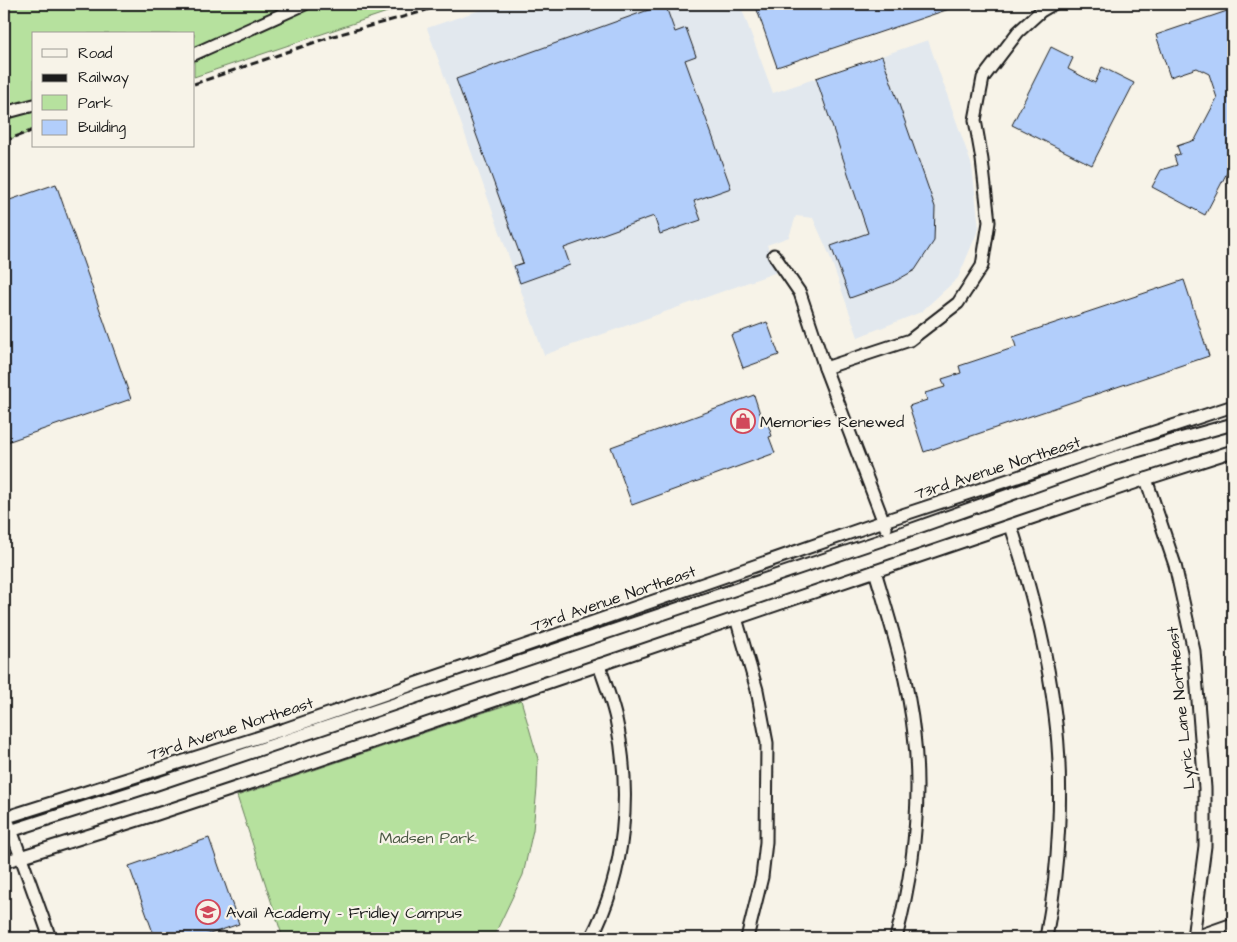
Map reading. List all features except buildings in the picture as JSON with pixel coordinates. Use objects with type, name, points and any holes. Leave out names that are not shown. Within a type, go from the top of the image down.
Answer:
[{"type":"street","points":[[195,54],[306,4]]},
{"type":"street","points":[[825,368],[910,340],[958,303],[982,266],[989,222],[975,120],[983,78],[1018,32],[1041,10],[1053,4]]},
{"type":"street","points":[[4,113],[32,106]]},
{"type":"street","points":[[774,255],[800,293],[825,368],[889,537]]},
{"type":"street","name":"73rd Avenue Northeast","points":[[5,818],[285,729],[884,522],[1233,406]]},
{"type":"street","name":"73rd Avenue Northeast","points":[[7,832],[151,786],[889,537],[1118,456],[1233,424]]},
{"type":"street","points":[[4,862],[154,815],[1233,451]]},
{"type":"street","name":"Lyric Lane Northeast","points":[[1146,479],[1175,565],[1194,651],[1196,669],[1205,788],[1205,846],[1193,938]]},
{"type":"street","points":[[1011,526],[1035,605],[1056,716],[1058,832],[1054,897],[1046,938]]},
{"type":"street","points":[[875,571],[899,651],[914,734],[916,822],[910,871],[896,938]]},
{"type":"street","points":[[736,618],[757,690],[767,742],[766,842],[762,877],[747,938]]},
{"type":"street","points":[[591,938],[600,922],[612,882],[621,842],[625,796],[622,750],[616,717],[599,665]]},
{"type":"street","points":[[5,818],[7,832],[22,856],[50,938]]},
{"type":"street","points":[[1193,938],[1233,924]]},
{"type":"shaded area","points":[[498,4],[740,4],[773,93],[928,40],[972,166],[979,228],[958,278],[921,312],[858,337],[829,254],[813,218],[796,216],[789,237],[767,245],[777,272],[544,355],[427,28]]},
{"type":"green space","points":[[4,4],[411,4],[195,77],[195,32],[32,32],[32,132],[4,141]]},
{"type":"green space","name":"Madsen Park","points":[[521,700],[538,759],[533,830],[523,875],[493,938],[283,938],[237,796]]},
{"type":"railway","points":[[195,84],[333,36],[421,12],[443,4]]},
{"type":"railway","points":[[4,141],[32,131]]},
{"type":"place","name":"Memories Renewed","points":[[743,421]]},
{"type":"place","name":"Avail Academy - Fridley Campus","points":[[208,912]]}]
